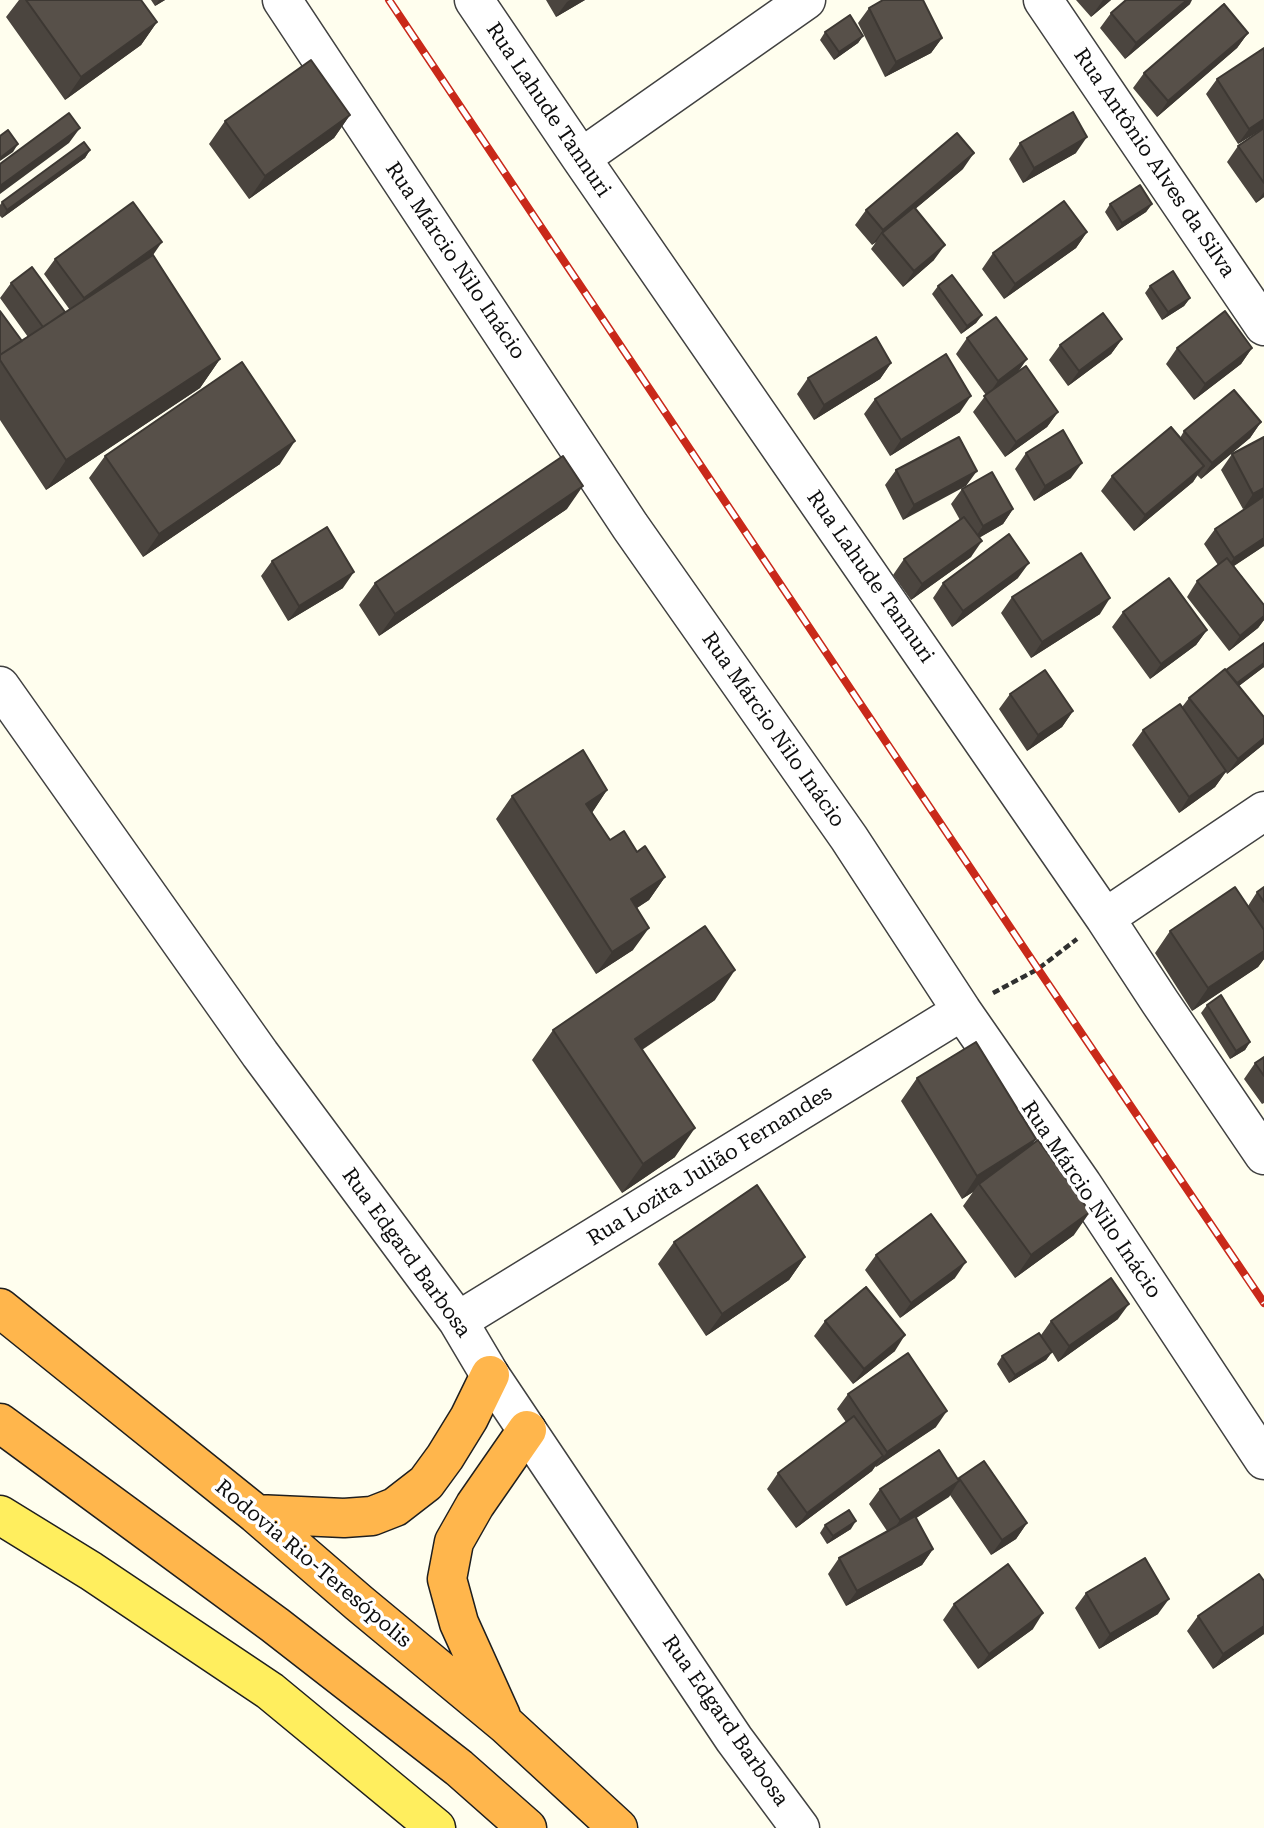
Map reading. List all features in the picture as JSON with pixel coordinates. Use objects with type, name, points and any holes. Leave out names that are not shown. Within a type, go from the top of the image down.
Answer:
[{"type":"highway","name":"Rodovia Rio-Teresópolis","points":[[0,1308],[256,1514],[505,1724],[618,1828]]},
{"type":"highway","points":[[256,1514],[344,1518],[372,1516],[395,1507],[426,1483],[445,1457],[469,1418],[490,1375]]},
{"type":"highway","points":[[0,1423],[275,1625],[459,1768],[527,1828]]},
{"type":"highway","points":[[505,1724],[459,1623],[447,1579],[454,1542],[475,1505],[527,1430]]},
{"type":"main road","points":[[0,1516],[91,1572],[271,1691],[436,1828]]},
{"type":"street","name":"Rua Márcio Nilo Inácio","points":[[282,0],[623,515],[849,838],[1264,1460]]},
{"type":"street","name":"Rua Lahude Tannuri","points":[[474,0],[1105,918],[1264,1154]]},
{"type":"street","points":[[581,158],[806,0]]},
{"type":"street","name":"Rua Antônio Alves da Silva","points":[[1043,0],[1264,326]]},
{"type":"street","name":"Rua Edgard Barbosa","points":[[0,686],[260,1054],[458,1321],[490,1375],[734,1739],[800,1828]]},
{"type":"street","points":[[1105,918],[1264,811]]},
{"type":"street","name":"Rua Lozita Julião Fernandes","points":[[458,1321],[962,1011]]},
{"type":"path","points":[[962,1011],[1038,969],[1105,918]]},
{"type":"building","points":[[26,0],[141,0],[157,22],[81,77]]},
{"type":"building","points":[[883,0],[923,0],[942,38],[896,62],[869,8]]},
{"type":"building","points":[[1126,0],[1187,0],[1136,43],[1111,13]]},
{"type":"building","points":[[1224,4],[1248,33],[1168,101],[1144,73]]},
{"type":"building","points":[[850,15],[863,36],[839,52],[825,32]]},
{"type":"building","points":[[1264,48],[1264,119],[1249,129],[1217,79]]},
{"type":"building","points":[[311,60],[350,115],[265,176],[225,121]]},
{"type":"building","points":[[1073,112],[1087,137],[1034,168],[1020,143]]},
{"type":"building","points":[[69,113],[80,128],[0,186],[0,164]]},
{"type":"building","points":[[1264,128],[1264,183],[1238,146]]},
{"type":"building","points":[[8,130],[18,144],[0,158],[0,136]]},
{"type":"building","points":[[957,133],[974,153],[883,230],[866,210]]},
{"type":"building","points":[[84,142],[90,150],[7,210],[2,202]]},
{"type":"building","points":[[1140,185],[1152,204],[1122,223],[1110,204]]},
{"type":"building","points":[[1064,201],[1087,232],[1015,284],[993,253]]},
{"type":"building","points":[[133,202],[162,242],[84,298],[55,259]]},
{"type":"building","points":[[914,207],[945,245],[914,271],[882,233]]},
{"type":"building","points":[[153,255],[220,359],[66,460],[0,360],[0,355]]},
{"type":"building","points":[[32,267],[65,312],[43,327],[11,283]]},
{"type":"building","points":[[1173,271],[1190,298],[1168,312],[1150,286]]},
{"type":"building","points":[[952,275],[982,315],[967,326],[938,286]]},
{"type":"building","points":[[0,311],[22,341],[0,355]]},
{"type":"building","points":[[1225,311],[1252,348],[1205,384],[1177,348]]},
{"type":"building","points":[[1103,313],[1122,339],[1079,371],[1060,345]]},
{"type":"building","points":[[996,317],[1027,359],[998,381],[967,338]]},
{"type":"building","points":[[876,337],[891,363],[824,405],[808,378]]},
{"type":"building","points":[[946,354],[971,396],[901,440],[875,399]]},
{"type":"building","points":[[242,362],[295,441],[159,534],[105,456]]},
{"type":"building","points":[[1026,366],[1058,412],[1016,442],[984,396]]},
{"type":"building","points":[[1234,390],[1261,422],[1212,463],[1184,431]]},
{"type":"building","points":[[1171,427],[1204,466],[1145,515],[1112,476]]},
{"type":"building","points":[[1063,430],[1082,463],[1045,486],[1026,453]]},
{"type":"building","points":[[959,437],[977,471],[914,505],[896,470]]},
{"type":"building","points":[[1264,437],[1264,488],[1253,494],[1232,454]]},
{"type":"building","points":[[563,456],[583,486],[395,614],[375,583]]},
{"type":"building","points":[[992,472],[1013,509],[983,526],[962,489]]},
{"type":"building","points":[[1264,496],[1264,538],[1234,558],[1215,529]]},
{"type":"building","points":[[964,517],[982,541],[922,584],[904,559]]},
{"type":"building","points":[[327,527],[354,572],[299,606],[272,561]]},
{"type":"building","points":[[1009,534],[1029,563],[963,611],[943,583]]},
{"type":"building","points":[[1081,553],[1110,598],[1042,642],[1012,597]]},
{"type":"building","points":[[1227,558],[1264,605],[1264,616],[1240,636],[1197,581]]},
{"type":"building","points":[[1169,578],[1207,630],[1161,664],[1123,612]]},
{"type":"building","points":[[1264,643],[1264,663],[1237,683],[1226,670]]},
{"type":"building","points":[[1225,669],[1264,717],[1264,738],[1238,759],[1189,698]]},
{"type":"building","points":[[1045,670],[1073,711],[1038,735],[1010,694]]},
{"type":"building","points":[[1180,704],[1226,771],[1189,797],[1143,730]]},
{"type":"building","points":[[583,750],[607,790],[586,804],[610,840],[624,831],[637,852],[645,846],[665,877],[631,899],[649,928],[612,952],[512,796]]},
{"type":"building","points":[[1235,887],[1264,930],[1264,951],[1208,988],[1170,931]]},
{"type":"building","points":[[1264,887],[1264,902],[1257,892]]},
{"type":"building","points":[[705,926],[735,970],[635,1039],[695,1128],[643,1164],[553,1030]]},
{"type":"building","points":[[1221,995],[1250,1042],[1236,1051],[1207,1005]]},
{"type":"building","points":[[976,1042],[1036,1139],[977,1176],[917,1078]]},
{"type":"building","points":[[1264,1057],[1264,1076],[1255,1063]]},
{"type":"building","points":[[1038,1140],[1090,1212],[1031,1255],[979,1184]]},
{"type":"building","points":[[757,1185],[805,1257],[722,1314],[674,1242]]},
{"type":"building","points":[[931,1214],[966,1262],[911,1303],[876,1255]]},
{"type":"building","points":[[1111,1278],[1129,1304],[1069,1346],[1051,1321]]},
{"type":"building","points":[[866,1287],[905,1335],[864,1369],[825,1321]]},
{"type":"building","points":[[1039,1333],[1052,1352],[1015,1375],[1002,1356]]},
{"type":"building","points":[[908,1353],[947,1411],[887,1452],[848,1394]]},
{"type":"building","points":[[854,1416],[883,1456],[807,1513],[778,1473]]},
{"type":"building","points":[[939,1450],[959,1481],[900,1520],[880,1489]]},
{"type":"building","points":[[984,1461],[1027,1523],[1002,1540],[959,1478]]},
{"type":"building","points":[[849,1510],[856,1521],[833,1536],[825,1525]]},
{"type":"building","points":[[915,1516],[933,1549],[857,1591],[839,1558]]},
{"type":"building","points":[[1145,1558],[1169,1599],[1110,1634],[1086,1593]]},
{"type":"building","points":[[1008,1564],[1043,1613],[989,1654],[954,1604]]},
{"type":"building","points":[[1259,1574],[1264,1581],[1264,1626],[1223,1654],[1198,1616]]},
{"type":"railway","points":[[389,0],[1264,1303]]}]
